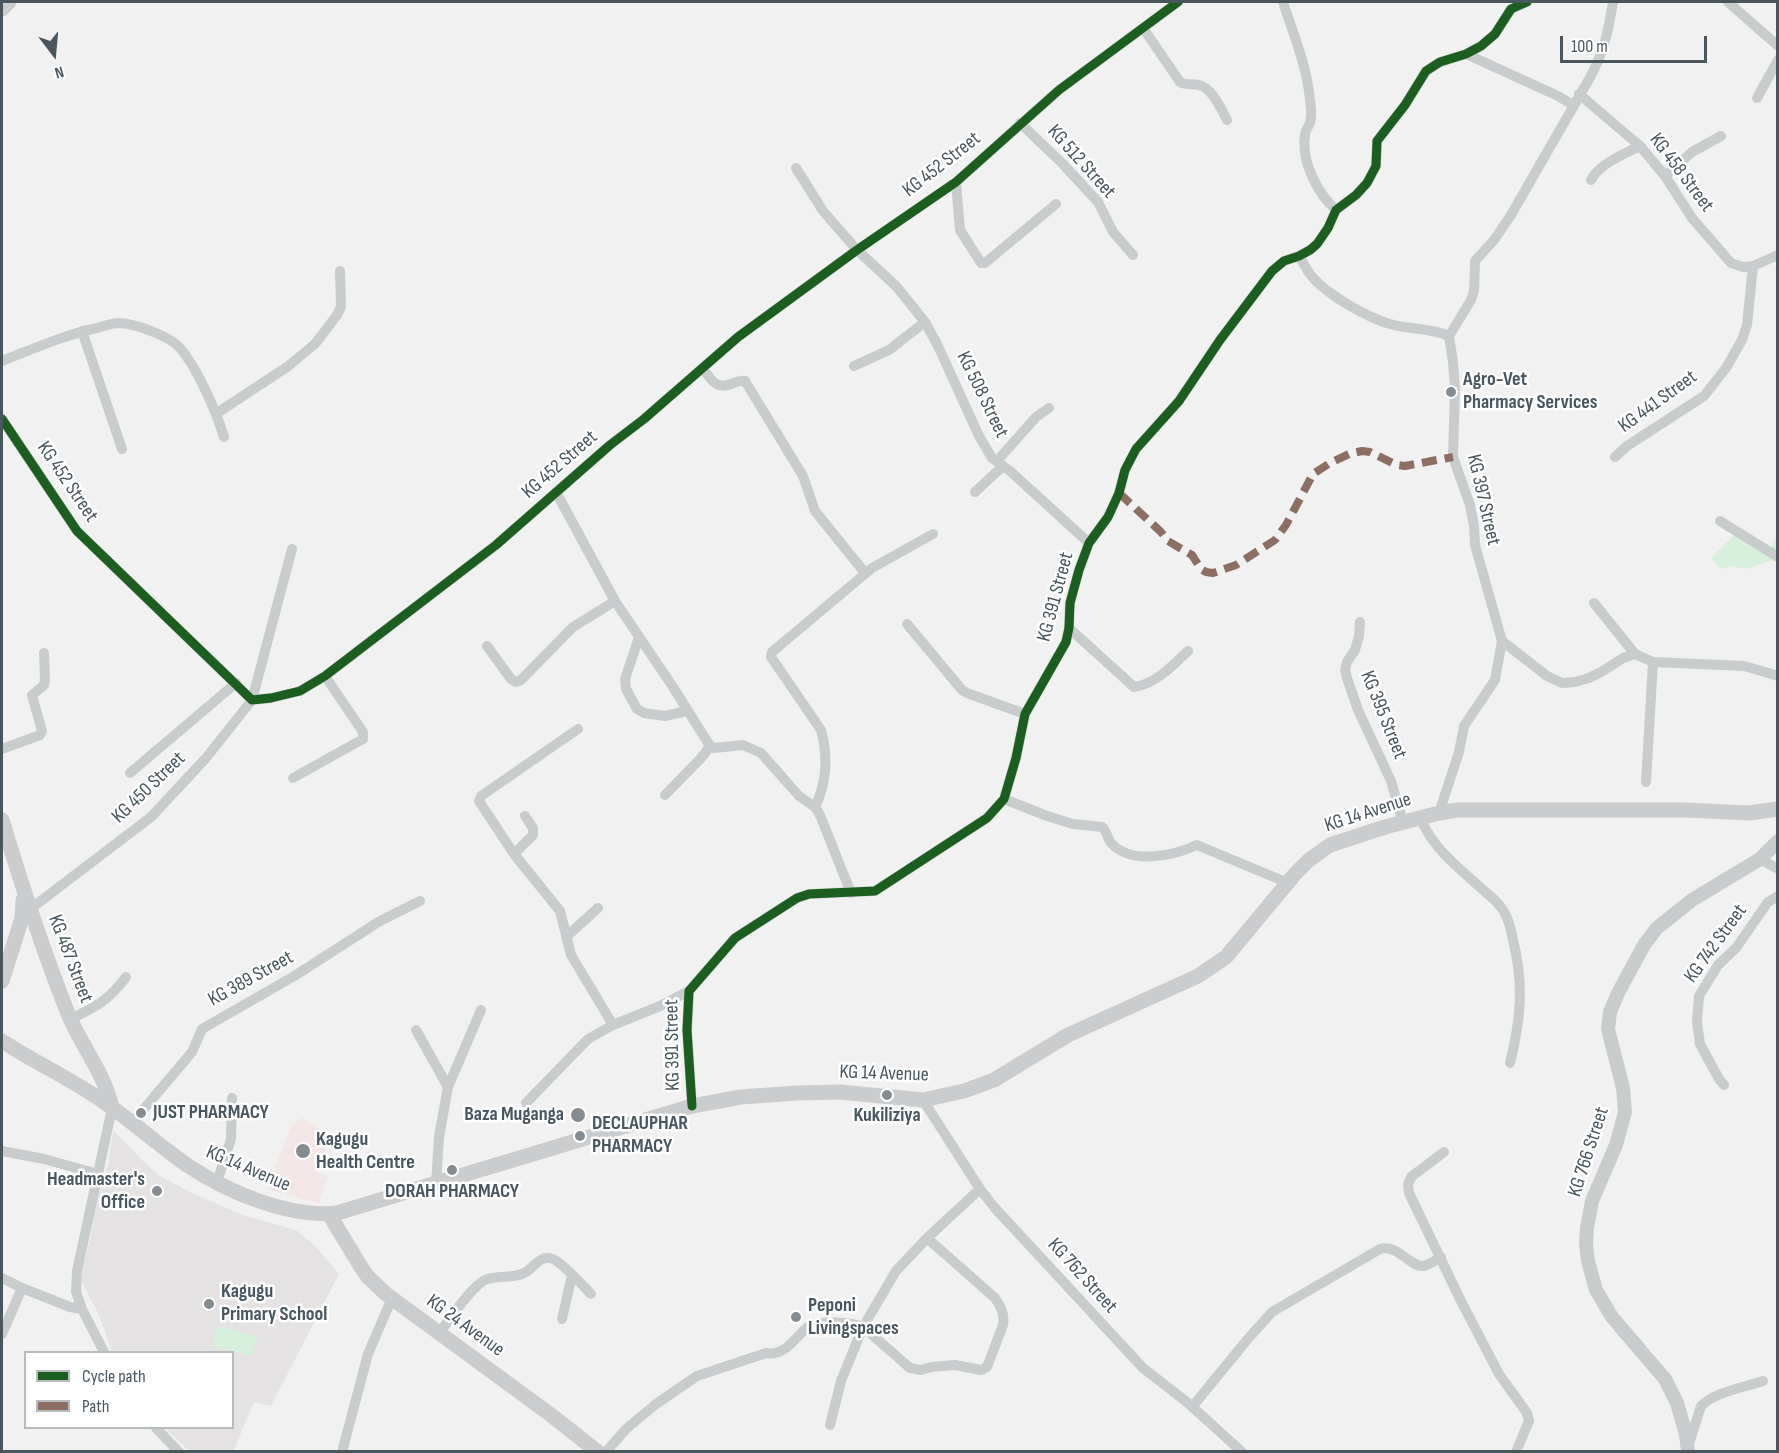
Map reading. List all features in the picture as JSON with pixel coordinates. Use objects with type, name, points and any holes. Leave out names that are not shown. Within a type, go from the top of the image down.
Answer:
[{"type":"main road","points":[[2,9],[9,2]]},
{"type":"main road","name":"KG 14 Avenue","points":[[2,1041],[91,1093],[189,1166],[217,1182],[272,1205],[298,1212],[329,1214],[354,1209],[692,1106],[741,1097],[797,1093],[840,1092],[923,1100],[964,1091],[994,1080],[1068,1035],[1198,976],[1226,957],[1309,860],[1330,845],[1403,822],[1439,813],[1478,810],[1686,810],[1749,813],[1778,810]]},
{"type":"main road","name":"KG 487 Street","points":[[2,820],[29,910],[71,1019],[103,1079],[112,1107]]},
{"type":"main road","points":[[2,981],[22,918],[24,891]]},
{"type":"main road","name":"KG 24 Avenue","points":[[329,1214],[368,1276],[392,1298],[598,1452]]},
{"type":"street","name":"KG 452 Street","points":[[2,419],[77,531],[252,700],[300,691],[324,676],[496,544],[738,337],[857,250],[956,182],[1059,90],[1178,2]]},
{"type":"street","points":[[1283,2],[1303,65],[1310,98],[1311,114],[1305,136],[1309,168],[1317,186],[1336,210]]},
{"type":"street","name":"KG 391 Street","points":[[692,1106],[687,1030],[689,991],[735,938],[797,898],[809,894],[875,891],[987,818],[1004,799],[1016,758],[1025,714],[1066,642],[1070,603],[1089,543],[1108,517],[1119,493],[1125,470],[1136,449],[1179,401],[1220,340],[1272,271],[1284,261],[1299,256],[1317,244],[1336,210],[1356,195],[1367,183],[1376,166],[1377,141],[1405,105],[1426,71],[1440,62],[1466,54],[1480,46],[1495,34],[1511,9],[1527,2]]},
{"type":"street","points":[[1299,256],[1312,278],[1323,288],[1368,316],[1390,324],[1433,330],[1449,336],[1471,300],[1477,258],[1494,240],[1511,215],[1602,53],[1608,35],[1613,2]]},
{"type":"street","points":[[1728,2],[1778,46]]},
{"type":"street","points":[[1143,28],[1180,82],[1206,88],[1227,120]]},
{"type":"street","points":[[1466,54],[1573,105]]},
{"type":"street","points":[[1757,98],[1778,60]]},
{"type":"street","name":"KG 458 Street","points":[[1580,94],[1640,146],[1665,176],[1692,218],[1731,263],[1743,267],[1753,266]]},
{"type":"street","name":"KG 512 Street","points":[[1020,123],[1098,202],[1113,232],[1133,255]]},
{"type":"street","points":[[1665,176],[1692,152],[1721,136]]},
{"type":"street","points":[[1591,180],[1594,174],[1617,158],[1640,146]]},
{"type":"street","name":"KG 508 Street","points":[[796,168],[823,211],[857,250],[896,286],[925,322],[979,436],[992,458],[1089,543]]},
{"type":"street","points":[[956,182],[960,230],[981,263],[985,263],[1056,204]]},
{"type":"street","points":[[1753,266],[1778,255]]},
{"type":"street","name":"KG 441 Street","points":[[1615,457],[1627,446],[1704,396],[1726,369],[1747,326],[1753,266]]},
{"type":"street","points":[[217,413],[287,367],[315,344],[341,307],[340,271]]},
{"type":"street","points":[[854,366],[889,350],[925,322]]},
{"type":"street","points":[[2,361],[82,331],[118,323],[137,327],[167,339],[178,347],[217,413],[224,437]]},
{"type":"street","points":[[82,331],[123,449]]},
{"type":"street","name":"KG 397 Street","points":[[1449,336],[1455,388],[1453,457],[1470,505],[1475,545],[1502,640]]},
{"type":"street","points":[[703,369],[717,386],[724,387],[741,380],[745,381],[803,476],[815,511],[865,573]]},
{"type":"street","points":[[975,492],[1036,417],[1049,408]]},
{"type":"street","points":[[556,492],[615,601],[710,746],[714,748],[743,745],[761,753],[799,796],[815,807],[851,893]]},
{"type":"street","points":[[1720,521],[1778,557]]},
{"type":"street","points":[[815,807],[824,783],[824,742],[820,730],[772,660],[772,652],[865,573],[933,534]]},
{"type":"street","points":[[252,700],[292,549]]},
{"type":"street","points":[[487,646],[511,679],[516,682],[521,680],[573,627],[615,601]]},
{"type":"street","points":[[1594,603],[1635,654],[1653,662],[1744,666],[1778,676]]},
{"type":"street","name":"KG 395 Street","points":[[1360,622],[1355,650],[1345,669],[1358,710],[1391,781],[1403,822]]},
{"type":"street","points":[[907,624],[962,690],[1025,714]]},
{"type":"street","points":[[1069,628],[1134,687],[1165,673],[1188,651]]},
{"type":"street","points":[[639,637],[625,679],[626,689],[637,709],[644,713],[665,716],[687,711]]},
{"type":"street","points":[[1439,813],[1459,752],[1464,726],[1495,680],[1502,640],[1547,676],[1562,682],[1575,682],[1589,678],[1623,658],[1635,654]]},
{"type":"street","points":[[2,749],[40,735],[42,731],[32,695],[44,685],[44,653]]},
{"type":"street","points":[[1646,782],[1653,662]]},
{"type":"street","points":[[293,778],[363,739],[363,732],[324,676]]},
{"type":"street","points":[[130,773],[236,683]]},
{"type":"street","name":"KG 450 Street","points":[[29,910],[151,817],[206,759],[252,700]]},
{"type":"street","points":[[578,729],[481,796],[479,801],[514,854],[560,911],[571,955],[613,1025]]},
{"type":"street","points":[[665,795],[710,746]]},
{"type":"street","points":[[1004,799],[1073,824],[1102,827],[1111,842],[1126,854],[1139,857],[1179,852],[1197,845],[1288,883]]},
{"type":"street","points":[[514,854],[533,835],[533,828],[525,816]]},
{"type":"street","points":[[1420,818],[1428,835],[1438,848],[1502,906],[1510,924],[1518,961],[1521,998],[1510,1063]]},
{"type":"street","name":"KG 766 Street","points":[[1688,1450],[1677,1403],[1665,1379],[1612,1317],[1596,1290],[1588,1261],[1587,1228],[1592,1201],[1616,1145],[1625,1112],[1623,1088],[1608,1029],[1608,1020],[1618,993],[1644,945],[1657,928],[1692,900],[1760,859],[1778,841]]},
{"type":"street","points":[[1760,859],[1778,869]]},
{"type":"street","name":"KG 742 Street","points":[[1724,1085],[1700,1044],[1697,1022],[1699,996],[1718,965],[1736,948],[1768,902],[1778,897]]},
{"type":"street","name":"KG 389 Street","points":[[132,1123],[192,1052],[202,1029],[296,975],[380,921],[420,901]]},
{"type":"street","points":[[566,937],[598,908]]},
{"type":"street","points":[[71,1019],[96,1007],[114,993],[126,977]]},
{"type":"street","points":[[526,1102],[588,1039],[613,1025],[660,1006],[689,991]]},
{"type":"street","points":[[436,1184],[439,1137],[448,1087],[481,1010]]},
{"type":"street","points":[[417,1030],[448,1087]]},
{"type":"street","points":[[217,1182],[231,1139],[232,1098]]},
{"type":"street","name":"KG 762 Street","points":[[923,1100],[994,1207],[1143,1368],[1192,1407],[1242,1452]]},
{"type":"street","points":[[103,1351],[76,1292],[77,1271],[112,1107]]},
{"type":"street","points":[[2,1151],[44,1158],[98,1174]]},
{"type":"street","points":[[1444,1152],[1411,1177],[1408,1185],[1409,1193],[1499,1374],[1527,1413],[1528,1421],[1516,1452]]},
{"type":"street","points":[[830,1425],[841,1381],[863,1327],[896,1271],[927,1238],[980,1189]]},
{"type":"street","points":[[606,1452],[626,1429],[648,1410],[697,1376],[766,1353],[777,1353],[785,1349],[810,1326],[839,1323],[863,1327],[910,1368],[921,1370],[955,1365],[981,1371],[987,1367],[1004,1318],[999,1304],[927,1238]]},
{"type":"street","points":[[1192,1407],[1263,1321],[1280,1307],[1380,1249],[1387,1247],[1393,1249],[1419,1266],[1441,1257]]},
{"type":"street","points":[[440,1332],[467,1298],[485,1280],[517,1276],[545,1258],[554,1260],[591,1294]]},
{"type":"street","points":[[562,1319],[572,1275]]},
{"type":"street","points":[[2,1278],[70,1307],[82,1309]]},
{"type":"street","points":[[2,1334],[22,1288]]},
{"type":"street","points":[[342,1452],[368,1354],[392,1298]]},
{"type":"street","points":[[1688,1450],[1701,1406],[1728,1392],[1763,1381]]},
{"type":"street","points":[[157,1429],[179,1452]]},
{"type":"shaded area","name":"Kagugu Health Centre","points":[[303,1118],[333,1139],[317,1163],[315,1171],[328,1176],[319,1204],[267,1189],[291,1125]]},
{"type":"shaded area","name":"Kagugu Primary School","points":[[113,1130],[160,1176],[243,1215],[296,1230],[314,1245],[339,1274],[271,1406],[254,1402],[233,1452],[189,1451],[166,1429],[234,1429],[234,1351],[112,1351],[100,1317],[82,1282],[82,1268],[90,1241],[96,1201],[108,1166]]},
{"type":"green space","points":[[1736,533],[1771,547],[1777,535],[1777,559],[1745,569],[1731,566],[1721,569],[1711,558]]},
{"type":"green space","points":[[217,1326],[257,1336],[251,1356],[212,1346]]},
{"type":"marked path","points":[[1119,493],[1168,541],[1192,555],[1201,569],[1213,573],[1236,565],[1275,540],[1286,525],[1313,474],[1330,463],[1362,451],[1405,466],[1453,457]]},
{"type":"cycle path","points":[[2,419],[77,531],[252,700],[300,691],[325,676],[496,545],[738,337],[857,250],[956,182],[1059,90],[1178,2]]},
{"type":"cycle path","points":[[692,1106],[687,1030],[689,991],[735,938],[797,898],[809,894],[875,891],[987,818],[1004,799],[1016,758],[1025,714],[1066,642],[1070,603],[1089,543],[1108,517],[1119,493],[1125,470],[1136,449],[1179,401],[1220,340],[1272,271],[1284,261],[1299,256],[1317,244],[1336,210],[1356,195],[1367,183],[1376,166],[1377,141],[1405,105],[1426,71],[1440,62],[1466,54],[1481,46],[1495,34],[1511,9],[1527,2]]},
{"type":"place","name":"Agro-Vet Pharmacy Services","points":[[1451,392]]},
{"type":"place","name":"Kukiliziya","points":[[887,1095]]},
{"type":"place","name":"JUST PHARMACY","points":[[141,1113]]},
{"type":"place","name":"Baza Muganga","points":[[578,1115]]},
{"type":"place","name":"DECLAUPHAR PHARMACY","points":[[580,1136]]},
{"type":"place","name":"Kagugu Health Centre","points":[[303,1151]]},
{"type":"place","name":"DORAH PHARMACY","points":[[452,1170]]},
{"type":"place","name":"Headmaster's Office","points":[[157,1191]]},
{"type":"place","name":"Kagugu Primary School","points":[[209,1304]]},
{"type":"place","name":"Peponi Livingspaces","points":[[796,1317]]}]
